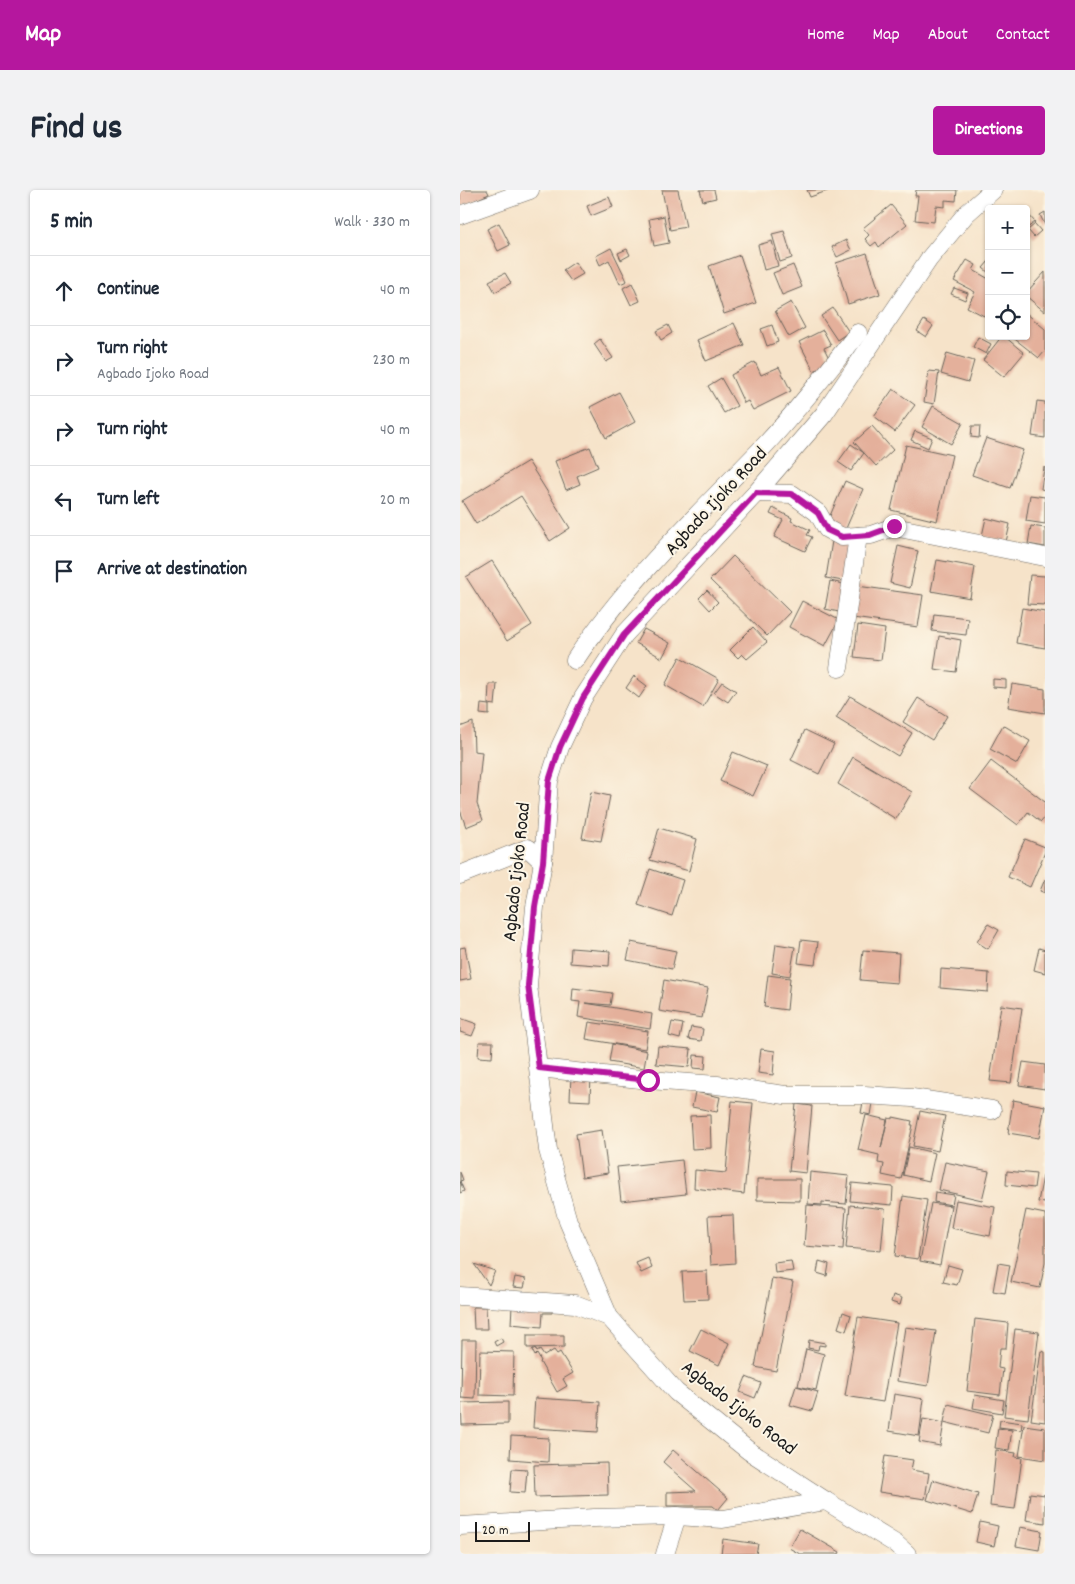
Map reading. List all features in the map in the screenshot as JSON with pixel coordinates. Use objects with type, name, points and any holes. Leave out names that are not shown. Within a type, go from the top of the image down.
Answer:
[{"type":"street","points":[[460,215],[530,190]]},
{"type":"street","name":"Agbado Ijoko Road","points":[[907,1554],[896,1544],[826,1501],[750,1450],[676,1392],[609,1317],[566,1212],[548,1150],[528,985],[535,907],[543,862],[549,781],[560,747],[583,698],[624,635],[756,493],[824,414],[929,259],[966,214],[993,190]]},
{"type":"street","points":[[576,660],[595,630],[642,574],[808,397],[858,333]]},
{"type":"street","points":[[756,493],[792,494],[818,513],[827,530],[842,537],[870,535],[894,526],[1045,557]]},
{"type":"street","points":[[839,668],[858,536]]},
{"type":"street","points":[[460,875],[528,848],[543,862]]},
{"type":"street","points":[[539,1068],[648,1080],[717,1085],[785,1095],[912,1098],[992,1110]]},
{"type":"street","points":[[460,1296],[575,1304],[609,1317]]},
{"type":"street","points":[[460,1526],[594,1518],[677,1516],[723,1519],[826,1501]]},
{"type":"street","points":[[666,1554],[677,1516]]},
{"type":"building","points":[[460,190],[487,190],[489,194],[460,207]]},
{"type":"building","points":[[662,190],[678,190],[686,227],[670,230]]},
{"type":"building","points":[[700,190],[714,190],[716,198],[703,201]]},
{"type":"building","points":[[807,190],[830,190],[810,197]]},
{"type":"building","points":[[916,190],[957,190],[956,201],[945,200],[945,207],[936,206],[934,222],[915,220],[918,196],[915,196]]},
{"type":"building","points":[[609,197],[613,207],[591,216],[587,206]]},
{"type":"building","points":[[891,205],[907,224],[879,247],[876,242],[871,246],[865,239],[869,235],[863,228]]},
{"type":"building","points":[[1045,212],[1045,225],[1040,215]]},
{"type":"building","points":[[664,216],[669,243],[654,246],[649,219]]},
{"type":"building","points":[[1030,216],[1035,222],[1030,226]]},
{"type":"building","points":[[499,223],[510,245],[498,251],[487,229]]},
{"type":"building","points":[[1035,224],[1041,231],[1034,237],[1030,232],[1030,228]]},
{"type":"building","points":[[784,231],[792,258],[780,262],[772,234]]},
{"type":"building","points":[[846,240],[851,250],[837,257],[832,247]]},
{"type":"building","points":[[772,241],[778,266],[764,270],[758,245]]},
{"type":"building","points":[[611,248],[627,281],[620,284],[609,260],[600,265],[596,256]]},
{"type":"building","points":[[627,249],[630,255],[621,260],[618,253]]},
{"type":"building","points":[[867,253],[880,294],[848,304],[836,263]]},
{"type":"building","points":[[740,255],[756,303],[724,314],[709,266]]},
{"type":"building","points":[[967,260],[976,265],[973,270],[985,277],[984,316],[967,307],[975,292],[954,281]]},
{"type":"building","points":[[575,262],[583,274],[571,281],[563,270]]},
{"type":"building","points":[[793,265],[802,287],[782,295],[773,273]]},
{"type":"building","points":[[1045,272],[1045,312],[1030,299],[1030,289]]},
{"type":"building","points":[[505,273],[511,283],[495,292],[489,281]]},
{"type":"building","points":[[632,283],[640,301],[631,305],[623,288]]},
{"type":"building","points":[[954,288],[968,293],[965,300],[951,294]]},
{"type":"building","points":[[791,302],[805,328],[789,337],[775,311]]},
{"type":"building","points":[[833,308],[849,332],[837,340],[821,316]]},
{"type":"building","points":[[1030,316],[1045,329],[1045,351],[1039,358],[1016,340],[1030,340]]},
{"type":"building","points":[[924,320],[933,326],[926,337],[917,331]]},
{"type":"building","points":[[734,323],[744,345],[706,361],[697,340]]},
{"type":"building","points":[[668,325],[672,333],[661,340],[656,331]]},
{"type":"building","points":[[772,325],[778,342],[767,346],[761,329]]},
{"type":"building","points":[[823,330],[831,345],[824,348],[831,362],[814,371],[799,342]]},
{"type":"building","points":[[978,337],[991,344],[986,354],[973,347]]},
{"type":"building","points":[[600,339],[613,358],[606,362],[594,344]]},
{"type":"building","points":[[999,340],[1009,340],[1024,353],[1004,377],[983,360]]},
{"type":"building","points":[[947,353],[974,361],[968,382],[941,374]]},
{"type":"building","points":[[755,362],[761,375],[779,367],[791,391],[753,410],[748,401],[744,403],[731,375]]},
{"type":"building","points":[[929,371],[939,372],[934,404],[924,402]]},
{"type":"building","points":[[721,378],[737,406],[724,413],[708,386]]},
{"type":"building","points":[[893,389],[915,405],[895,432],[874,416]]},
{"type":"building","points":[[619,392],[635,422],[606,438],[590,407]]},
{"type":"building","points":[[1037,401],[1045,402],[1045,438],[1032,436]]},
{"type":"building","points":[[933,406],[963,423],[951,444],[922,427]]},
{"type":"building","points":[[872,426],[893,450],[876,466],[854,442]]},
{"type":"building","points":[[972,426],[980,426],[979,438],[971,437]]},
{"type":"building","points":[[915,431],[932,438],[928,448],[911,440]]},
{"type":"building","points":[[986,438],[1023,450],[1010,488],[972,475]]},
{"type":"building","points":[[851,444],[864,453],[851,471],[838,462]]},
{"type":"building","points":[[906,445],[952,455],[937,521],[891,510]]},
{"type":"building","points":[[590,447],[598,467],[577,476],[580,484],[566,490],[555,461]]},
{"type":"building","points":[[528,461],[570,528],[550,541],[521,496],[476,524],[462,501]]},
{"type":"building","points":[[1045,467],[1045,490],[1041,489]]},
{"type":"building","points":[[845,481],[863,489],[844,533],[826,525]]},
{"type":"building","points":[[1030,495],[1045,497],[1045,524],[1026,521]]},
{"type":"building","points":[[773,508],[792,518],[791,521],[810,530],[807,535],[812,537],[805,551],[774,537],[783,520],[770,514]]},
{"type":"building","points":[[986,518],[1010,524],[1006,542],[982,536]]},
{"type":"building","points":[[1031,526],[1045,528],[1045,547],[1028,544]]},
{"type":"building","points":[[832,541],[849,544],[843,581],[826,578]]},
{"type":"building","points":[[898,546],[918,551],[910,588],[890,583]]},
{"type":"building","points":[[733,556],[790,612],[767,636],[710,580]]},
{"type":"building","points":[[937,560],[975,567],[970,598],[931,591]]},
{"type":"building","points":[[492,561],[532,625],[507,641],[466,577]]},
{"type":"building","points":[[1030,575],[1045,576],[1045,605],[1027,604]]},
{"type":"building","points":[[830,581],[844,584],[839,612],[825,609]]},
{"type":"building","points":[[857,586],[923,595],[918,627],[853,618]]},
{"type":"building","points":[[707,590],[718,602],[710,610],[699,598]]},
{"type":"building","points":[[802,601],[839,620],[825,646],[789,627]]},
{"type":"building","points":[[1022,608],[1045,612],[1045,648],[1016,643]]},
{"type":"building","points":[[934,614],[968,618],[966,635],[932,631]]},
{"type":"building","points":[[858,625],[885,629],[881,660],[854,657]]},
{"type":"building","points":[[753,627],[767,642],[747,659],[742,654],[738,658],[730,650]]},
{"type":"building","points":[[644,629],[670,643],[662,658],[636,643]]},
{"type":"building","points":[[939,636],[961,640],[956,672],[934,669]]},
{"type":"building","points":[[680,657],[719,679],[703,707],[665,685]]},
{"type":"building","points":[[634,676],[647,686],[639,698],[626,688]]},
{"type":"building","points":[[993,679],[1006,680],[1006,688],[993,687]]},
{"type":"building","points":[[722,682],[736,691],[728,702],[714,693]]},
{"type":"building","points":[[489,684],[497,684],[495,705],[488,704]]},
{"type":"building","points":[[1012,684],[1045,689],[1045,713],[1008,707]]},
{"type":"building","points":[[850,696],[912,733],[898,756],[836,718]]},
{"type":"building","points":[[918,698],[947,716],[932,740],[903,722]]},
{"type":"building","points":[[481,704],[489,705],[489,715],[480,714]]},
{"type":"building","points":[[473,722],[474,751],[482,752],[477,804],[483,820],[466,827],[460,810],[460,727]]},
{"type":"building","points":[[1003,725],[1030,741],[1017,764],[990,749]]},
{"type":"building","points":[[805,730],[834,744],[819,774],[791,760]]},
{"type":"building","points":[[733,752],[767,766],[753,796],[720,781]]},
{"type":"building","points":[[853,757],[912,792],[896,819],[838,784]]},
{"type":"building","points":[[991,761],[1045,802],[1045,817],[1041,822],[1028,812],[1018,825],[970,789]]},
{"type":"building","points":[[591,792],[610,796],[601,841],[582,838]]},
{"type":"building","points":[[659,828],[697,839],[689,871],[650,860]]},
{"type":"building","points":[[1025,839],[1045,847],[1045,852],[1030,887],[1008,877]]},
{"type":"building","points":[[650,869],[683,880],[672,916],[638,905]]},
{"type":"building","points":[[1045,879],[1045,893],[1040,891]]},
{"type":"building","points":[[988,924],[999,930],[988,949],[977,942]]},
{"type":"building","points":[[801,940],[818,942],[815,965],[798,963]]},
{"type":"building","points":[[631,942],[676,951],[672,969],[627,960]]},
{"type":"building","points":[[776,944],[795,947],[790,976],[772,973]]},
{"type":"building","points":[[465,947],[471,979],[460,981],[460,948]]},
{"type":"building","points":[[571,948],[610,951],[609,966],[570,963]]},
{"type":"building","points":[[1039,948],[1045,950],[1045,973],[1034,970]]},
{"type":"building","points":[[863,950],[899,953],[897,983],[860,980]]},
{"type":"building","points":[[941,969],[989,973],[988,992],[940,988]]},
{"type":"building","points":[[768,975],[790,978],[787,1010],[764,1007]]},
{"type":"building","points":[[664,980],[708,988],[702,1018],[659,1011]]},
{"type":"building","points":[[573,988],[612,993],[610,1005],[585,1003],[652,1014],[650,1029],[578,1017],[580,1002],[572,1001]]},
{"type":"building","points":[[1001,1005],[1022,1008],[1011,1083],[990,1081]]},
{"type":"building","points":[[460,1018],[477,1024],[472,1036],[460,1032]]},
{"type":"building","points":[[589,1022],[648,1031],[645,1049],[586,1039]]},
{"type":"building","points":[[672,1022],[683,1024],[680,1039],[669,1036]]},
{"type":"building","points":[[691,1027],[703,1029],[701,1041],[688,1039]]},
{"type":"building","points":[[479,1042],[493,1042],[492,1058],[478,1057]]},
{"type":"building","points":[[612,1044],[647,1051],[644,1068],[609,1062]]},
{"type":"building","points":[[658,1046],[691,1049],[689,1067],[656,1064]]},
{"type":"building","points":[[761,1049],[775,1051],[773,1075],[758,1073]]},
{"type":"building","points":[[694,1055],[706,1056],[705,1069],[693,1068]]},
{"type":"building","points":[[1023,1062],[1045,1065],[1045,1089],[1019,1085]]},
{"type":"building","points":[[571,1074],[591,1074],[590,1101],[570,1100]]},
{"type":"building","points":[[695,1092],[720,1097],[717,1112],[692,1107]]},
{"type":"building","points":[[1013,1100],[1045,1106],[1039,1138],[1008,1133]]},
{"type":"building","points":[[732,1101],[753,1103],[744,1194],[694,1188],[695,1170],[726,1173]]},
{"type":"building","points":[[863,1102],[873,1103],[871,1115],[861,1113]]},
{"type":"building","points":[[796,1104],[812,1106],[806,1173],[789,1171]]},
{"type":"building","points":[[920,1111],[945,1116],[938,1151],[913,1146]]},
{"type":"building","points":[[710,1115],[711,1148],[692,1149],[690,1116]]},
{"type":"building","points":[[866,1115],[887,1120],[881,1148],[888,1118],[893,1119],[893,1117],[912,1121],[911,1125],[913,1125],[901,1179],[882,1175],[884,1164],[878,1163],[879,1155],[858,1150]]},
{"type":"building","points":[[602,1130],[608,1173],[582,1177],[576,1134]]},
{"type":"building","points":[[909,1147],[935,1153],[929,1181],[903,1175]]},
{"type":"building","points":[[682,1160],[686,1194],[621,1201],[617,1167]]},
{"type":"building","points":[[945,1162],[989,1171],[982,1200],[939,1190]]},
{"type":"building","points":[[1007,1171],[1036,1174],[1034,1188],[1006,1185]]},
{"type":"building","points":[[810,1172],[849,1176],[846,1204],[822,1202],[822,1205],[808,1204]]},
{"type":"building","points":[[1043,1176],[1045,1177],[1045,1203],[1038,1202]]},
{"type":"building","points":[[757,1179],[800,1179],[800,1201],[757,1200]]},
{"type":"building","points":[[460,1181],[464,1191],[460,1193]]},
{"type":"building","points":[[852,1183],[893,1187],[892,1205],[850,1201]]},
{"type":"building","points":[[935,1192],[954,1195],[952,1205],[934,1202]]},
{"type":"building","points":[[903,1196],[927,1200],[918,1259],[895,1256]]},
{"type":"building","points":[[956,1200],[995,1207],[990,1236],[951,1228]]},
{"type":"building","points":[[931,1203],[951,1206],[940,1265],[920,1261]]},
{"type":"building","points":[[807,1205],[846,1208],[843,1249],[804,1246]]},
{"type":"building","points":[[850,1205],[885,1209],[881,1251],[846,1248]]},
{"type":"building","points":[[1026,1210],[1045,1214],[1045,1263],[1040,1288],[1011,1282]]},
{"type":"building","points":[[733,1215],[735,1263],[711,1265],[708,1216]]},
{"type":"building","points":[[648,1258],[652,1268],[641,1273],[636,1263]]},
{"type":"building","points":[[791,1261],[793,1271],[775,1273],[774,1263]]},
{"type":"building","points":[[819,1261],[829,1264],[827,1276],[817,1273]]},
{"type":"building","points":[[998,1263],[1010,1265],[1005,1293],[993,1291]]},
{"type":"building","points":[[474,1264],[495,1271],[489,1285]]},
{"type":"building","points":[[948,1265],[962,1269],[957,1285],[943,1282]]},
{"type":"building","points":[[707,1271],[708,1299],[684,1300],[682,1272]]},
{"type":"building","points":[[515,1277],[526,1279],[524,1288],[513,1287]]},
{"type":"building","points":[[772,1278],[793,1282],[776,1371],[755,1367]]},
{"type":"building","points":[[893,1295],[902,1298],[900,1305],[891,1302]]},
{"type":"building","points":[[512,1306],[553,1309],[552,1313],[543,1313],[542,1327],[511,1324]]},
{"type":"building","points":[[473,1307],[486,1307],[487,1329],[474,1329]]},
{"type":"building","points":[[843,1312],[851,1315],[846,1331],[838,1328]]},
{"type":"building","points":[[858,1317],[897,1323],[883,1402],[845,1396]]},
{"type":"building","points":[[975,1319],[1008,1323],[1006,1348],[1000,1348],[998,1368],[1003,1369],[1000,1395],[967,1391]]},
{"type":"building","points":[[905,1327],[936,1331],[928,1386],[897,1381]]},
{"type":"building","points":[[701,1329],[729,1343],[719,1365],[690,1351]]},
{"type":"building","points":[[1015,1329],[1039,1332],[1028,1419],[1004,1416]]},
{"type":"building","points":[[527,1335],[564,1335],[564,1347],[527,1348]]},
{"type":"building","points":[[501,1338],[503,1342],[496,1346],[494,1342]]},
{"type":"building","points":[[462,1340],[476,1340],[475,1399],[461,1398]]},
{"type":"building","points":[[809,1340],[825,1343],[825,1346],[819,1345],[818,1350],[808,1348]]},
{"type":"building","points":[[535,1348],[537,1352],[540,1350],[544,1356],[554,1350],[557,1354],[560,1352],[573,1373],[563,1379],[567,1386],[557,1392],[537,1354],[535,1356],[532,1350]]},
{"type":"building","points":[[806,1349],[824,1354],[816,1390],[798,1386]]},
{"type":"building","points":[[480,1351],[514,1352],[513,1396],[479,1395]]},
{"type":"building","points":[[1041,1351],[1045,1352],[1045,1422],[1031,1420]]},
{"type":"building","points":[[746,1377],[761,1383],[755,1398],[740,1392]]},
{"type":"building","points":[[796,1386],[818,1392],[812,1411],[790,1405]]},
{"type":"building","points":[[894,1394],[924,1399],[919,1436],[889,1431]]},
{"type":"building","points":[[975,1395],[1004,1400],[1002,1413],[973,1408]]},
{"type":"building","points":[[535,1398],[600,1402],[598,1432],[533,1428]]},
{"type":"building","points":[[508,1402],[508,1424],[462,1425],[461,1403]]},
{"type":"building","points":[[948,1404],[993,1415],[988,1433],[944,1422]]},
{"type":"building","points":[[923,1419],[944,1423],[940,1446],[919,1442]]},
{"type":"building","points":[[1000,1420],[1022,1423],[1021,1430],[999,1427]]},
{"type":"building","points":[[1024,1425],[1045,1428],[1045,1460],[1019,1456]]},
{"type":"building","points":[[998,1428],[1012,1430],[1009,1450],[995,1448]]},
{"type":"building","points":[[511,1436],[549,1438],[548,1462],[510,1459]]},
{"type":"building","points":[[673,1450],[728,1498],[718,1510],[713,1506],[667,1506],[667,1492],[696,1491],[663,1462]]},
{"type":"building","points":[[996,1450],[1016,1453],[1015,1457],[1022,1458],[1015,1509],[990,1506]]},
{"type":"building","points":[[885,1456],[913,1460],[911,1470],[929,1473],[925,1499],[879,1492]]},
{"type":"building","points":[[607,1463],[608,1495],[535,1497],[534,1465]]},
{"type":"building","points":[[512,1469],[527,1470],[525,1493],[510,1492]]},
{"type":"building","points":[[933,1480],[978,1494],[972,1514],[927,1500]]},
{"type":"building","points":[[1030,1493],[1045,1495],[1045,1523],[1026,1520]]},
{"type":"building","points":[[980,1522],[998,1526],[994,1546],[976,1542]]},
{"type":"building","points":[[1020,1527],[1042,1531],[1039,1550],[1016,1546]]},
{"type":"building","points":[[800,1529],[840,1552],[839,1554],[800,1554],[789,1548]]},
{"type":"building","points":[[723,1539],[758,1544],[756,1554],[721,1554]]},
{"type":"route","points":[[648,1080],[539,1068],[528,985],[535,907],[543,862],[549,781],[560,747],[583,698],[624,635],[756,493],[792,494],[818,513],[827,530],[842,537],[870,535],[894,526]]}]
